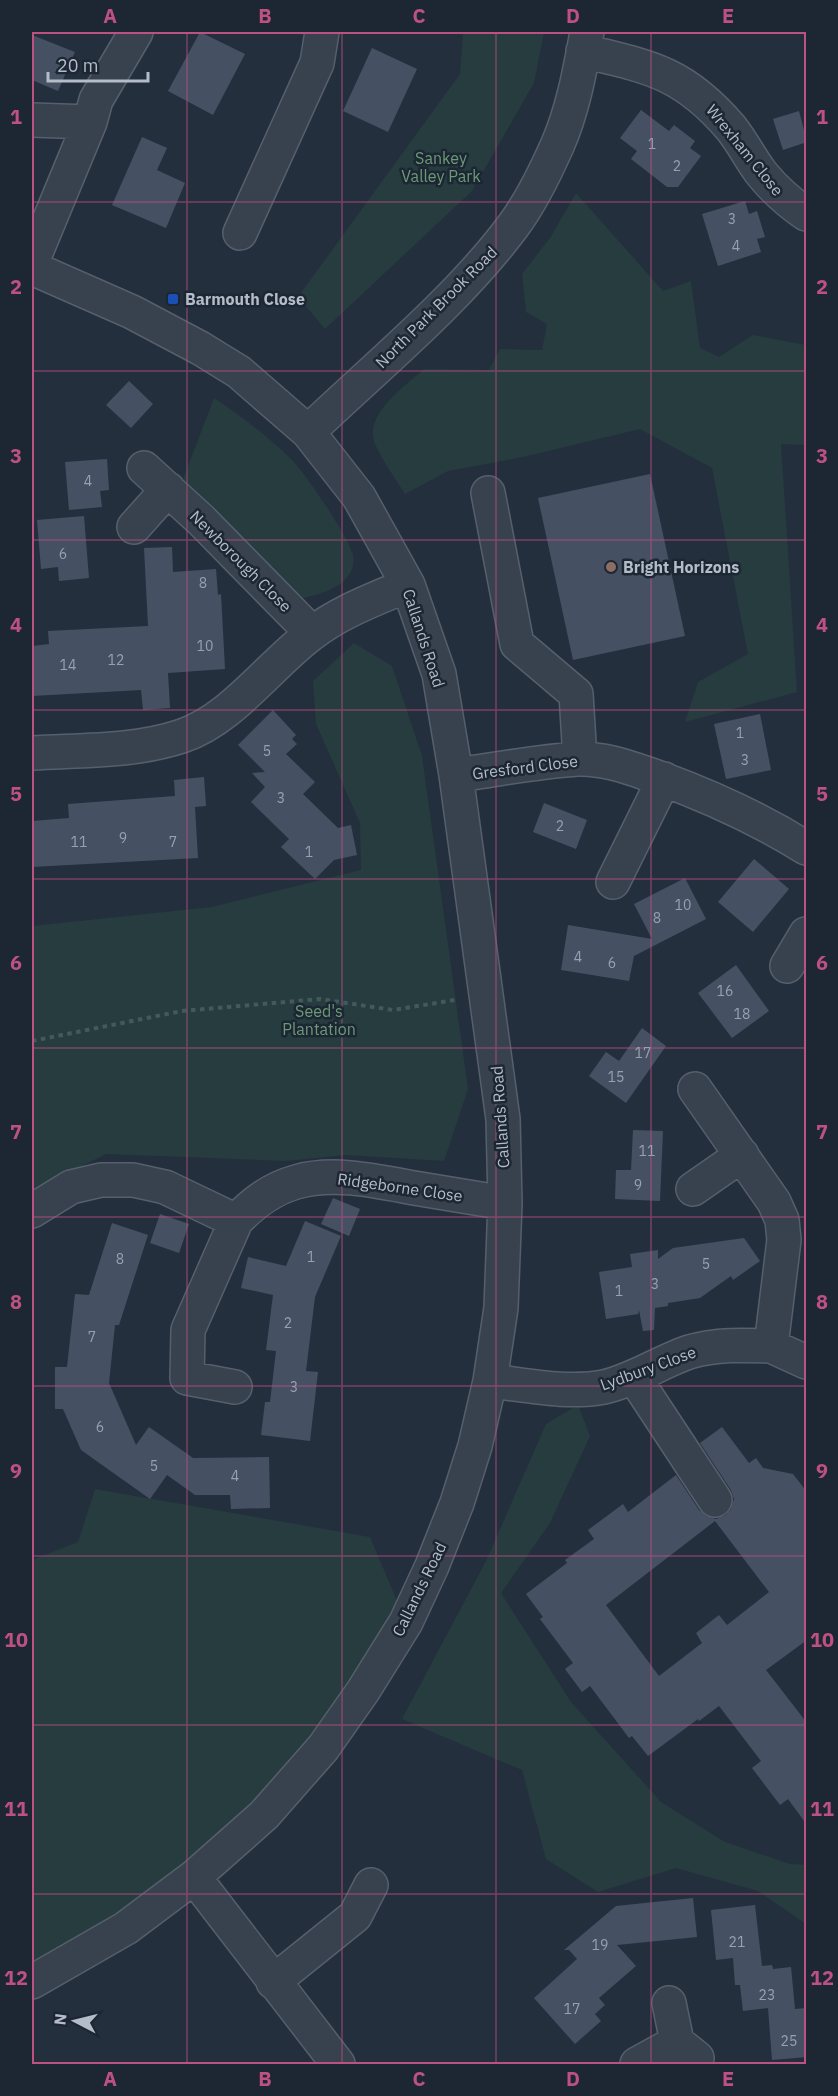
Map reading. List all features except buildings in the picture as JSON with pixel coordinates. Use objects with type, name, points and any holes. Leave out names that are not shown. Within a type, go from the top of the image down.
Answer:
[{"type":"street","points":[[32,262],[90,122],[96,100],[136,32]]},
{"type":"street","points":[[240,233],[317,63],[322,32]]},
{"type":"street","name":"Wrexham Close","points":[[585,41],[669,75],[690,88],[732,129],[762,174],[785,199],[807,214]]},
{"type":"street","name":"North Park Brook Road","points":[[308,432],[482,264],[515,224],[539,185],[558,144],[572,102],[585,41]]},
{"type":"street","points":[[32,120],[90,122]]},
{"type":"street","name":"Callands Road","points":[[32,268],[132,312],[200,348],[239,372],[308,432],[359,497],[408,585],[439,674],[456,776],[503,1119],[505,1203],[501,1308],[490,1381],[475,1446],[457,1503],[432,1566],[406,1622],[363,1691],[323,1748],[264,1815],[194,1877],[126,1928],[32,1982]]},
{"type":"street","name":"Newborough Close","points":[[144,468],[201,520],[312,633]]},
{"type":"street","points":[[134,527],[168,489]]},
{"type":"street","points":[[488,493],[517,644],[576,694],[580,759]]},
{"type":"street","points":[[32,753],[141,745],[182,736],[207,724],[230,708],[278,661],[312,633],[342,615],[408,585]]},
{"type":"street","name":"Gresford Close","points":[[456,776],[580,759],[624,766],[723,802],[771,826],[807,848]]},
{"type":"street","points":[[613,882],[664,779]]},
{"type":"street","points":[[787,966],[807,934]]},
{"type":"street","name":"Lydbury Close","points":[[490,1381],[585,1389],[605,1386],[634,1377],[687,1353],[715,1345],[792,1355],[782,1220],[774,1202],[695,1089]]},
{"type":"street","points":[[693,1189],[741,1155]]},
{"type":"street","name":"Ridgeborne Close","points":[[235,1388],[187,1378],[188,1330],[236,1221],[253,1203],[297,1181],[316,1178],[375,1181],[505,1203]]},
{"type":"street","points":[[32,1211],[71,1187],[101,1180],[133,1180],[165,1186],[236,1221]]},
{"type":"street","points":[[634,1377],[715,1500]]},
{"type":"street","points":[[194,1877],[338,2064]]},
{"type":"street","points":[[273,1982],[356,1916],[371,1885]]},
{"type":"street","points":[[637,2064],[687,2050],[669,2003]]},
{"type":"path","points":[[32,1041],[182,1011],[320,999],[393,1010],[487,995]]},
{"type":"green space","name":"Sankey Valley Park","points":[[463,32],[544,32],[534,83],[472,191],[325,329],[298,297],[460,74]]},
{"type":"green space","points":[[576,193],[663,291],[691,281],[700,348],[719,357],[753,335],[806,345],[806,445],[781,444],[797,692],[685,722],[698,682],[748,654],[712,468],[640,429],[523,457],[448,471],[405,494],[376,446],[373,435],[374,424],[379,413],[396,393],[424,369],[489,370],[500,349],[542,350],[547,324],[526,312],[522,274],[550,238]]},
{"type":"green space","points":[[214,398],[255,428],[293,461],[336,521],[350,546],[353,564],[346,579],[334,588],[298,600],[183,479]]},
{"type":"green space","name":"Seed's Plantation","points":[[354,643],[392,666],[422,756],[468,1089],[444,1161],[346,1155],[286,1161],[106,1154],[32,1191],[32,926],[212,907],[361,870],[360,823],[316,724],[313,681]]},
{"type":"green space","points":[[578,1405],[590,1436],[550,1523],[501,1593],[571,1702],[661,1802],[725,1842],[790,1864],[806,1865],[806,1924],[758,1891],[676,1868],[598,1892],[546,1859],[522,1770],[402,1719],[486,1561],[546,1424]]},
{"type":"green space","points":[[95,1489],[370,1537],[406,1622],[264,1815],[32,1980],[32,1560],[78,1542]]},
{"type":"place","name":"Barmouth Close","points":[[173,299]]},
{"type":"place","name":"Bright Horizons","points":[[611,567]]}]
